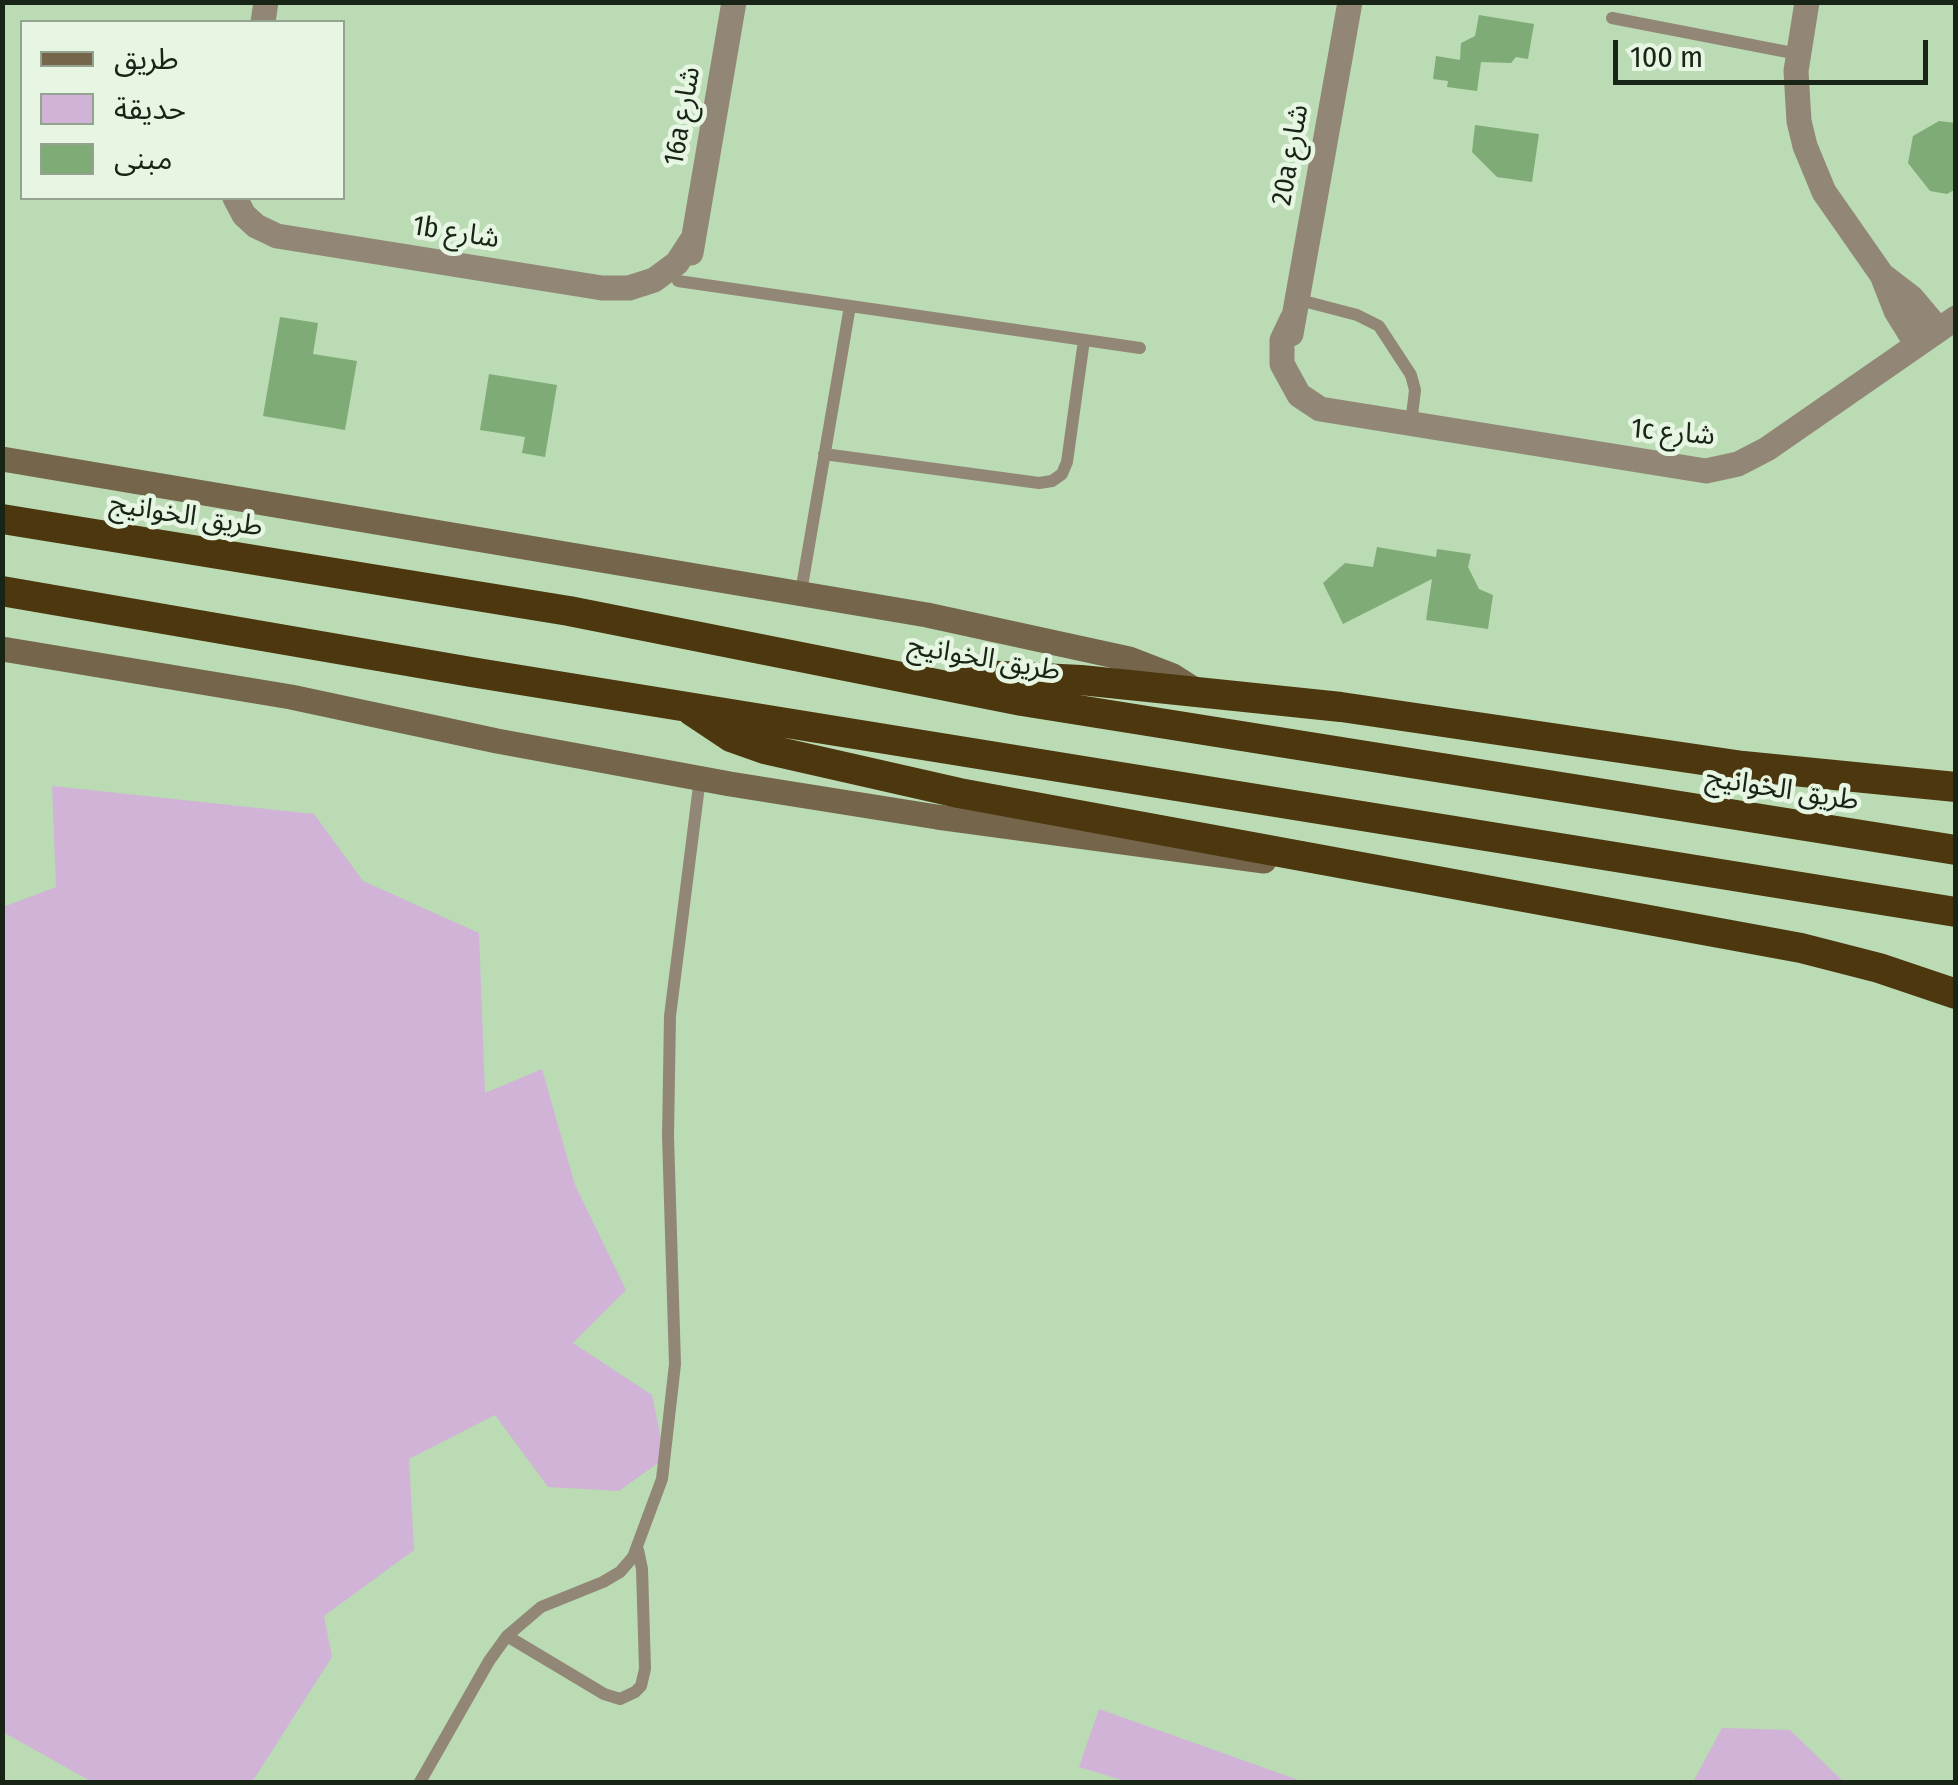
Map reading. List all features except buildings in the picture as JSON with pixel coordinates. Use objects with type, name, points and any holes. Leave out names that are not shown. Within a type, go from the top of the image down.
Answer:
[{"type":"highway","name":"طريق الخوانيج","points":[[2,519],[568,612],[1042,704],[1956,850]]},
{"type":"highway","points":[[2,591],[1956,912]]},
{"type":"highway","points":[[872,672],[1011,676],[1196,690],[1457,721],[1743,766],[1956,787]]},
{"type":"highway","points":[[686,706],[715,728],[765,749],[959,793],[1801,948],[1879,968],[1956,994]]},
{"type":"street","name":"16a شارع","points":[[665,284],[689,261],[734,2]]},
{"type":"street","name":"20a شارع","points":[[1297,380],[1292,347],[1294,309],[1350,2]]},
{"type":"street","points":[[1807,2],[1798,54],[1799,121],[1813,170],[1882,275],[1896,311],[1917,345]]},
{"type":"street","name":"1b شارع","points":[[248,204],[301,238],[602,288],[665,284]]},
{"type":"street","points":[[1882,275],[1947,324]]},
{"type":"street","name":"1c شارع","points":[[1297,380],[1309,403],[1332,412],[1689,470],[1722,468],[1767,449],[1947,324]]},
{"type":"street","points":[[2,459],[801,592],[987,627],[1130,660],[1173,676],[1196,690]]},
{"type":"street","points":[[2,648],[308,700],[497,742],[937,817],[1242,860],[1296,857]]},
{"type":"lane","points":[[1612,18],[1798,54]]},
{"type":"lane","points":[[665,284],[1140,348]]},
{"type":"lane","points":[[801,592],[850,306]]},
{"type":"lane","points":[[1294,309],[1358,315],[1379,326],[1411,376],[1415,390],[1411,424]]},
{"type":"lane","points":[[824,454],[1040,483],[1052,481],[1062,474],[1067,462],[1084,340]]},
{"type":"lane","points":[[420,1782],[489,1660],[508,1636],[554,1600],[612,1577],[638,1550],[662,1478],[673,1403],[675,1326],[668,1136],[670,1016],[700,778]]},
{"type":"lane","points":[[508,1636],[604,1694],[620,1698],[636,1692],[645,1669],[642,1564],[638,1550]]},
{"type":"green space","points":[[52,786],[314,814],[363,881],[479,933],[485,1093],[542,1069],[575,1185],[626,1290],[573,1343],[652,1395],[665,1458],[619,1491],[548,1487],[495,1415],[409,1459],[414,1550],[324,1616],[332,1657],[252,1782],[92,1782],[3,1732],[3,907],[56,887]]},
{"type":"green space","points":[[1099,1709],[1304,1782],[1128,1782],[1079,1767]]},
{"type":"green space","points":[[1722,1728],[1790,1730],[1844,1782],[1693,1782]]}]
